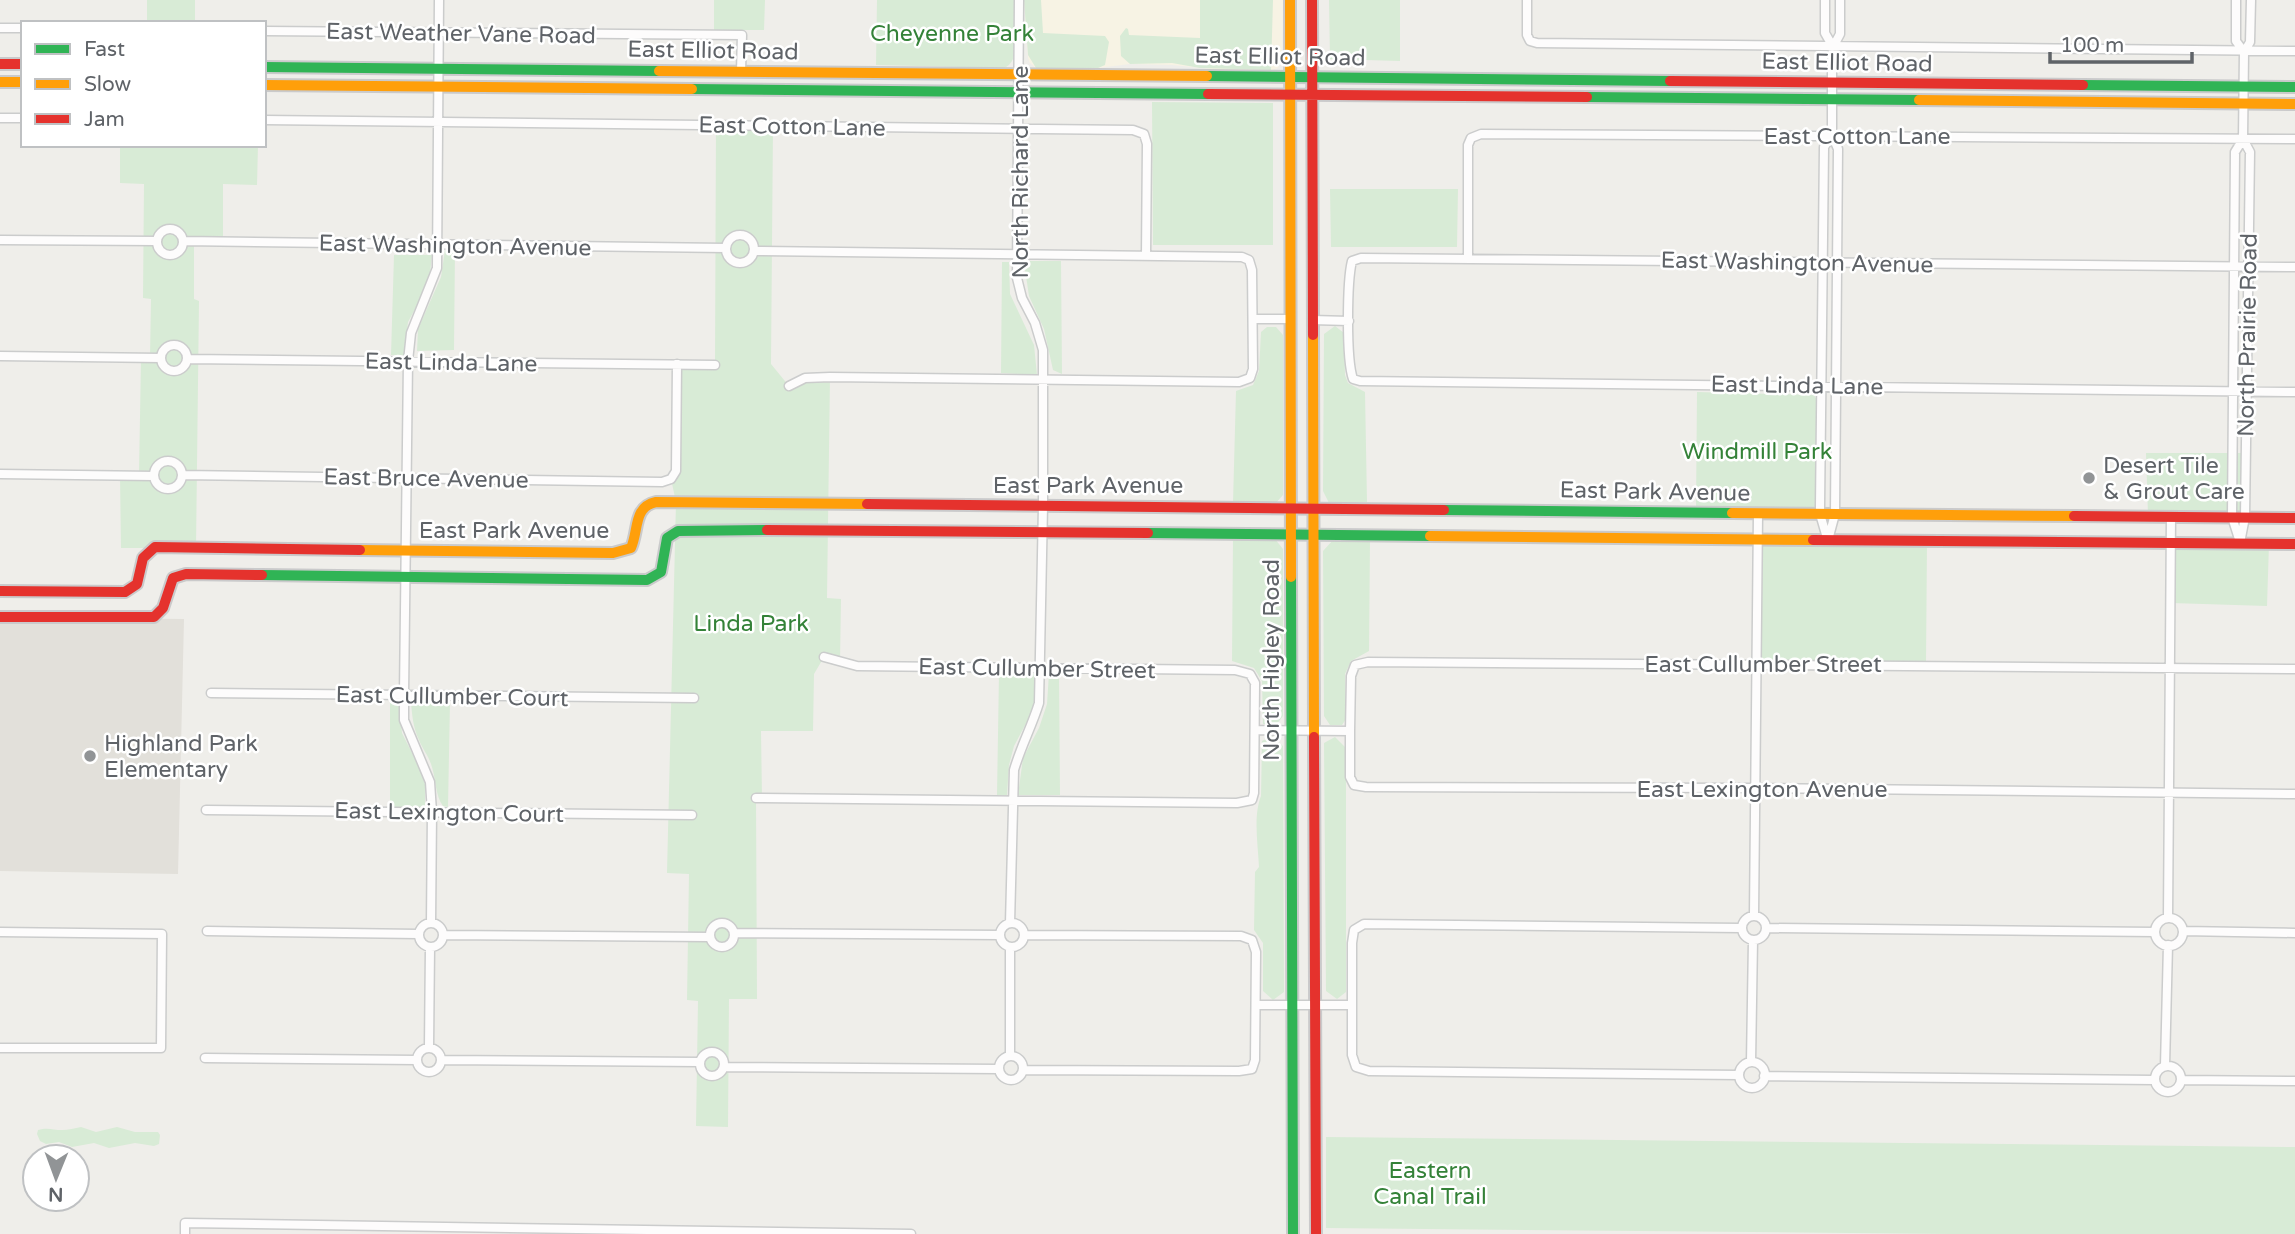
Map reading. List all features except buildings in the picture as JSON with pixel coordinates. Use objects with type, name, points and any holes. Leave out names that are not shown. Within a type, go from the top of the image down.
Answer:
[{"type":"main road","name":"North Higley Road","points":[[1290,0],[1293,1234]]},
{"type":"main road","name":"North Higley Road","points":[[1312,0],[1316,1234]]},
{"type":"main road","points":[[0,64],[21,64]]},
{"type":"main road","name":"East Elliot Road","points":[[266,67],[439,77],[1020,93],[1290,86],[1311,77],[1832,92],[2244,95],[2295,88]]},
{"type":"main road","name":"East Elliot Road","points":[[266,85],[439,77],[741,71],[1020,75],[1290,86],[1311,95],[1832,92],[2244,95],[2295,104]]},
{"type":"main road","points":[[0,82],[21,82]]},
{"type":"main road","name":"East Park Avenue","points":[[0,591],[125,592],[137,584],[142,559],[146,551],[155,547],[613,553],[631,548],[635,541],[640,510],[644,505],[656,502],[2295,518]]},
{"type":"main road","name":"East Park Avenue","points":[[0,617],[154,617],[166,606],[167,591],[173,578],[186,574],[647,580],[661,572],[666,538],[674,531],[688,529],[2295,544]]},
{"type":"street","points":[[430,923],[430,782],[404,720],[404,695],[408,361],[411,333],[437,268],[439,0]]},
{"type":"street","name":"North Richard Lane","points":[[1010,923],[1014,769],[1039,703],[1043,506],[1042,350],[1035,323],[1022,298],[1017,278],[1019,0]]},
{"type":"street","points":[[1527,0],[1527,35],[1530,41],[1537,43],[2295,51]]},
{"type":"street","points":[[1825,0],[1825,33],[1833,47]]},
{"type":"street","points":[[1828,540],[1835,514],[1838,149],[1832,135],[1832,92],[1833,47],[1840,34],[1840,0]]},
{"type":"street","points":[[2236,0],[2236,41],[2244,52]]},
{"type":"street","points":[[2244,52],[2250,42],[2251,0]]},
{"type":"street","points":[[0,28],[21,28]]},
{"type":"street","name":"East Weather Vane Road","points":[[266,31],[742,36],[741,71]]},
{"type":"street","name":"North Prairie Road","points":[[2241,543],[2241,266],[2250,152],[2243,139],[2244,52]]},
{"type":"street","points":[[0,118],[21,118]]},
{"type":"street","name":"East Cotton Lane","points":[[266,120],[1133,130],[1144,134],[1147,144],[1146,256]]},
{"type":"street","name":"East Cotton Lane","points":[[1468,259],[1468,145],[1471,138],[1481,134],[2295,139]]},
{"type":"street","points":[[1828,540],[1819,514],[1824,147],[1832,135]]},
{"type":"street","name":"North Prairie Road","points":[[2241,543],[2241,266],[2235,152],[2243,139]]},
{"type":"street","name":"East Washington Avenue","points":[[169,228],[178,231],[184,241],[178,253],[168,255],[159,250],[157,241],[161,232],[169,228]]},
{"type":"street","name":"East Washington Avenue","points":[[742,235],[751,240],[755,251],[750,260],[741,264],[731,260],[726,248],[730,240],[742,235]]},
{"type":"street","name":"East Washington Avenue","points":[[0,240],[157,241]]},
{"type":"street","name":"East Washington Avenue","points":[[184,241],[726,248]]},
{"type":"street","name":"East Washington Avenue","points":[[755,251],[1242,257],[1249,260],[1252,270],[1252,319]]},
{"type":"street","name":"East Washington Avenue","points":[[1349,321],[1349,271],[1352,261],[1361,258],[2295,267]]},
{"type":"street","points":[[789,386],[805,378],[830,377],[1239,382],[1250,378],[1253,369],[1252,319],[1291,319]]},
{"type":"street","points":[[1312,320],[1349,321]]},
{"type":"street","name":"East Linda Lane","points":[[1349,321],[1349,369],[1353,379],[1360,382],[2295,392]]},
{"type":"street","name":"East Linda Lane","points":[[176,345],[184,350],[188,359],[182,370],[172,372],[164,366],[161,358],[165,349],[176,345]]},
{"type":"street","name":"East Linda Lane","points":[[0,356],[161,358]]},
{"type":"street","name":"East Linda Lane","points":[[188,359],[715,365]]},
{"type":"street","name":"East Bruce Avenue","points":[[182,475],[662,482],[671,479],[676,471],[677,364]]},
{"type":"street","name":"East Bruce Avenue","points":[[166,461],[179,466],[182,475],[178,484],[170,488],[159,485],[154,476],[157,467],[166,461]]},
{"type":"street","name":"East Bruce Avenue","points":[[0,474],[154,476]]},
{"type":"street","points":[[1754,915],[1758,514]]},
{"type":"street","points":[[2168,918],[2171,516]]},
{"type":"street","name":"East Cullumber Street","points":[[824,657],[857,666],[1235,670],[1250,674],[1255,683],[1255,730]]},
{"type":"street","name":"East Cullumber Street","points":[[1350,731],[1351,676],[1355,666],[1368,662],[2170,668]]},
{"type":"street","points":[[2170,668],[2295,669]]},
{"type":"street","name":"East Cullumber Court","points":[[211,694],[694,698]]},
{"type":"street","points":[[756,798],[1237,803],[1252,800],[1254,793],[1255,730],[1350,731]]},
{"type":"street","name":"East Lexington Avenue","points":[[1350,731],[1350,777],[1354,785],[1366,787],[2169,792]]},
{"type":"street","points":[[2169,792],[2295,794]]},
{"type":"street","name":"East Lexington Court","points":[[206,810],[692,815]]},
{"type":"street","points":[[1754,915],[1744,921],[1741,928],[1746,938],[1761,938],[1767,928]]},
{"type":"street","points":[[1754,915],[1761,918],[1767,928]]},
{"type":"street","points":[[2168,918],[2180,923],[2183,931],[2179,942],[2168,946],[2160,942],[2155,932],[2158,924],[2168,918]]},
{"type":"street","points":[[430,923],[439,926],[443,934],[440,943],[430,947],[421,943],[418,934],[422,926],[430,923]]},
{"type":"street","points":[[719,923],[729,925],[734,933],[732,941],[725,947],[715,945],[710,937],[711,928],[719,923]]},
{"type":"street","points":[[1010,923],[1019,925],[1024,935],[1020,944],[1010,947],[1002,943],[1000,935],[1003,926],[1010,923]]},
{"type":"street","points":[[1739,1075],[1369,1071],[1356,1067],[1352,1055],[1352,943],[1354,930],[1364,924],[1741,928]]},
{"type":"street","points":[[1767,928],[2155,932]]},
{"type":"street","points":[[207,931],[418,934]]},
{"type":"street","points":[[2183,931],[2295,933]]},
{"type":"street","points":[[0,932],[162,934],[161,1048],[0,1048]]},
{"type":"street","points":[[734,933],[1000,935]]},
{"type":"street","points":[[443,934],[710,937]]},
{"type":"street","points":[[1023,1070],[1252,1069],[1255,1060],[1256,1005],[1256,952],[1252,940],[1241,936],[1024,935]]},
{"type":"street","points":[[1751,1062],[1753,940]]},
{"type":"street","points":[[2165,1066],[2168,946]]},
{"type":"street","points":[[429,1047],[430,947]]},
{"type":"street","points":[[1010,947],[1010,1056]]},
{"type":"street","points":[[1256,1005],[1352,1005]]},
{"type":"street","points":[[429,1047],[438,1051],[442,1060],[438,1069],[428,1072],[420,1068],[417,1060],[421,1051],[429,1047]]},
{"type":"street","points":[[714,1052],[723,1058],[724,1067],[718,1075],[709,1076],[702,1071],[700,1062],[706,1054],[714,1052]]},
{"type":"street","points":[[1010,1056],[1020,1061],[1023,1070],[1019,1077],[1011,1081],[1002,1077],[999,1069],[1002,1059],[1010,1056]]},
{"type":"street","points":[[205,1058],[417,1060]]},
{"type":"street","points":[[442,1060],[700,1062]]},
{"type":"street","points":[[1751,1062],[1761,1066],[1764,1076],[1761,1084],[1749,1087],[1742,1084],[1739,1075],[1744,1065],[1751,1062]]},
{"type":"street","points":[[2165,1066],[2177,1069],[2181,1080],[2178,1088],[2166,1092],[2158,1088],[2154,1080],[2157,1071],[2165,1066]]},
{"type":"street","points":[[724,1067],[999,1069]]},
{"type":"street","points":[[1764,1076],[2154,1080]]},
{"type":"street","points":[[2181,1080],[2295,1081]]},
{"type":"street","points":[[186,1234],[186,1223],[911,1234]]},
{"type":"shaded area","points":[[1024,0],[1283,0],[1282,56],[1278,68],[1272,70],[1222,70],[1130,64],[1098,68],[1036,68],[1028,58]]},
{"type":"shaded area","name":"Highland Park Elementary","points":[[0,617],[184,619],[178,874],[0,871]]},
{"type":"green space","points":[[147,0],[195,0],[195,21],[147,21]]},
{"type":"green space","points":[[714,0],[765,0],[764,30],[714,30]]},
{"type":"green space","name":"Cheyenne Park","points":[[877,0],[1014,0],[1013,58],[1004,68],[876,65]]},
{"type":"green space","points":[[1024,0],[1041,0],[1043,33],[1105,36],[1109,42],[1105,65],[1098,68],[1036,68],[1028,55]]},
{"type":"green space","points":[[1200,0],[1273,0],[1271,70],[1200,68],[1172,63],[1130,64],[1121,56],[1120,36],[1126,28],[1129,35],[1200,38]]},
{"type":"green space","points":[[1329,0],[1400,0],[1400,61],[1330,59]]},
{"type":"green space","points":[[1152,102],[1273,103],[1273,245],[1153,245]]},
{"type":"green space","name":"Linda Park","points":[[716,125],[773,126],[771,364],[789,386],[805,378],[830,377],[827,598],[841,599],[840,662],[824,657],[814,674],[813,731],[761,731],[762,798],[756,798],[757,999],[729,999],[728,1127],[696,1126],[698,1001],[687,1000],[689,874],[667,873],[676,502],[671,479],[676,471],[677,364],[715,364]]},
{"type":"green space","points":[[120,147],[258,147],[257,185],[223,184],[223,242],[194,242],[194,299],[199,301],[196,548],[121,548],[120,476],[139,475],[141,358],[150,357],[151,299],[143,298],[144,184],[120,183]]},
{"type":"green space","points":[[1330,189],[1458,189],[1457,247],[1331,247]]},
{"type":"green space","points":[[445,250],[455,250],[454,350],[417,351],[418,329],[441,277]]},
{"type":"green space","points":[[394,255],[432,255],[425,291],[408,322],[404,355],[391,355]]},
{"type":"green space","points":[[1061,261],[1062,374],[1053,370],[1044,329],[1029,296],[1024,263]]},
{"type":"green space","points":[[1002,262],[1009,262],[1010,294],[1034,345],[1037,375],[1001,373]]},
{"type":"green space","points":[[1335,326],[1344,333],[1345,375],[1348,383],[1365,392],[1367,502],[1329,503],[1323,491],[1324,334]]},
{"type":"green space","points":[[1267,327],[1276,327],[1283,335],[1283,495],[1274,505],[1233,503],[1236,391],[1253,385],[1259,371],[1261,332]]},
{"type":"green space","name":"Windmill Park","points":[[1697,392],[1814,395],[1818,402],[1817,504],[1813,509],[1696,509]]},
{"type":"green space","points":[[2146,453],[2241,453],[2240,517],[2148,515]]},
{"type":"green space","points":[[1233,538],[1275,539],[1283,549],[1283,716],[1276,725],[1263,724],[1262,681],[1254,668],[1232,661]]},
{"type":"green space","points":[[1758,539],[1927,542],[1926,663],[1756,664]]},
{"type":"green space","points":[[1333,540],[1370,540],[1369,651],[1351,661],[1345,674],[1346,719],[1342,725],[1330,725],[1324,716],[1323,551]]},
{"type":"green space","points":[[2172,544],[2269,544],[2267,606],[2171,603]]},
{"type":"green space","points":[[999,673],[1038,674],[1032,712],[1014,746],[1009,765],[1007,795],[997,795]]},
{"type":"green space","points":[[1049,673],[1059,675],[1060,795],[1018,795],[1023,758],[1039,728],[1047,704]]},
{"type":"green space","points":[[411,702],[450,702],[448,807],[443,806],[438,797],[431,764],[415,730]]},
{"type":"green space","points":[[390,703],[399,703],[402,733],[425,784],[425,807],[390,807]]},
{"type":"green space","points":[[1272,736],[1283,746],[1284,992],[1273,1000],[1263,991],[1263,943],[1254,930],[1255,872],[1259,867],[1257,821],[1261,796],[1262,741]]},
{"type":"green space","points":[[1335,737],[1346,748],[1346,992],[1337,999],[1326,991],[1324,743]]},
{"type":"green space","points":[[81,1127],[96,1132],[117,1127],[135,1132],[158,1132],[160,1135],[159,1144],[154,1146],[135,1143],[109,1148],[94,1143],[44,1143],[37,1134],[38,1130],[42,1129],[64,1130]]},
{"type":"green space","name":"Eastern Canal Trail","points":[[1326,1137],[2295,1147],[2295,1234],[1950,1234],[1326,1228]]},
{"type":"traffic: fast","points":[[266,67],[659,71]]},
{"type":"traffic: fast","points":[[1207,76],[1670,81]]},
{"type":"traffic: fast","points":[[2083,85],[2295,87]]},
{"type":"traffic: fast","points":[[692,89],[1208,94]]},
{"type":"traffic: fast","points":[[1587,97],[1919,100]]},
{"type":"traffic: fast","points":[[1444,510],[1732,513]]},
{"type":"traffic: fast","points":[[262,575],[647,580],[661,572],[667,538],[678,531],[767,530]]},
{"type":"traffic: fast","points":[[1148,533],[1430,536]]},
{"type":"traffic: fast","points":[[1291,577],[1293,1234]]},
{"type":"traffic: slow","points":[[1290,0],[1291,577]]},
{"type":"traffic: slow","points":[[659,71],[1207,76]]},
{"type":"traffic: slow","points":[[0,82],[21,82]]},
{"type":"traffic: slow","points":[[266,85],[692,89]]},
{"type":"traffic: slow","points":[[1919,100],[2295,104]]},
{"type":"traffic: slow","points":[[1313,335],[1314,737]]},
{"type":"traffic: slow","points":[[360,550],[613,553],[631,548],[640,514],[656,502],[867,504]]},
{"type":"traffic: slow","points":[[1732,513],[2074,516]]},
{"type":"traffic: slow","points":[[1430,536],[1813,540]]},
{"type":"traffic: jam","points":[[1312,0],[1313,335]]},
{"type":"traffic: jam","points":[[0,64],[21,64]]},
{"type":"traffic: jam","points":[[1670,81],[2083,85]]},
{"type":"traffic: jam","points":[[1208,94],[1587,97]]},
{"type":"traffic: jam","points":[[867,504],[1444,510]]},
{"type":"traffic: jam","points":[[2074,516],[2295,518]]},
{"type":"traffic: jam","points":[[767,530],[1148,533]]},
{"type":"traffic: jam","points":[[1813,540],[2295,544]]},
{"type":"traffic: jam","points":[[0,591],[125,592],[137,584],[143,558],[155,547],[360,550]]},
{"type":"traffic: jam","points":[[0,617],[154,617],[163,608],[173,578],[186,574],[262,575]]},
{"type":"traffic: jam","points":[[1314,737],[1316,1234]]},
{"type":"place","name":"Desert Tile & Grout Care","points":[[2089,478]]},
{"type":"place","name":"Highland Park Elementary","points":[[90,756]]}]
